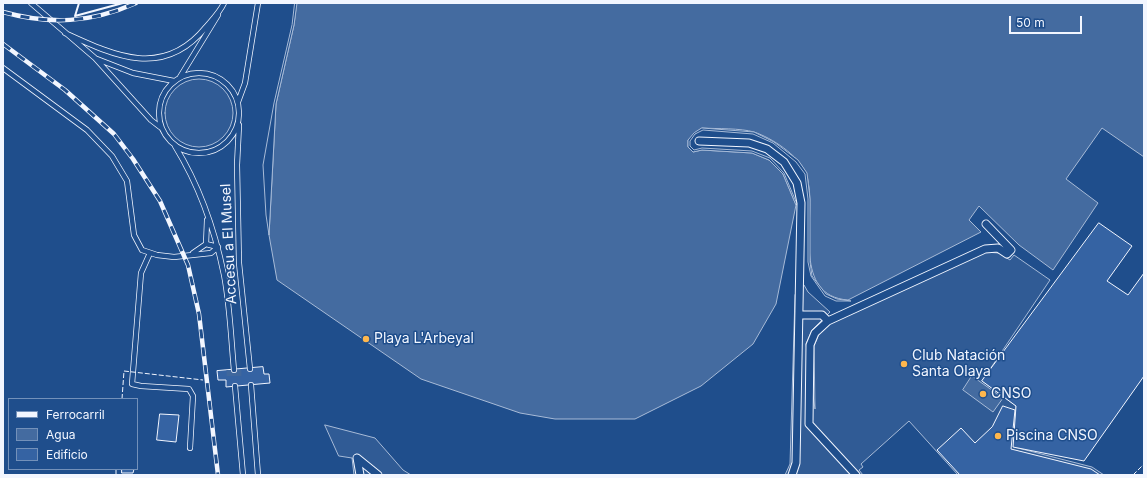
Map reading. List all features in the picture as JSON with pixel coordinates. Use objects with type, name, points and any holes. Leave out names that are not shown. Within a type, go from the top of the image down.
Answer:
[{"type":"street","points":[[699,141],[749,143],[767,149],[784,162],[797,183],[801,203],[800,315],[796,463],[792,475]]},
{"type":"street","points":[[809,424],[810,345],[815,333],[828,320],[985,249],[998,248],[1007,254],[1011,250],[986,224]]},
{"type":"street","points":[[800,315],[822,315],[828,320]]},
{"type":"street","points":[[797,423],[809,424],[855,474]]},
{"type":"street","points":[[360,475],[357,458],[378,475]]},
{"type":"lane","points":[[31,3],[95,58],[151,120],[160,127]]},
{"type":"lane","points":[[238,102],[245,83],[259,3]]},
{"type":"lane","points":[[65,33],[100,49],[137,59],[159,58],[182,49],[200,34],[223,4]]},
{"type":"lane","points":[[180,77],[212,28],[223,4]]},
{"type":"lane","points":[[95,58],[133,73],[174,81]]},
{"type":"lane","points":[[3,68],[87,130],[112,156],[127,181],[134,235],[142,250],[156,255],[174,256],[211,253],[218,247]]},
{"type":"lane","name":"Accesu a El Musel","points":[[234,370],[224,277],[218,247],[183,159],[174,145],[164,135],[160,127],[158,114],[159,104],[164,92],[180,77],[194,73],[208,73],[222,80],[232,90],[238,102],[239,118],[237,165],[239,263],[250,368]]},
{"type":"lane","name":"Accesu a El Musel","points":[[174,145],[186,152],[200,154],[214,151],[227,142],[235,131],[239,118]]},
{"type":"lane","points":[[192,254],[206,244],[208,232],[206,215]]},
{"type":"lane","points":[[206,244],[218,247]]},
{"type":"lane","points":[[150,253],[141,273],[132,384],[141,386],[190,389],[193,396],[190,448]]},
{"type":"lane","points":[[251,385],[258,475]]},
{"type":"lane","points":[[235,386],[243,475]]},
{"type":"shaded area","points":[[199,79],[212,82],[223,89],[230,100],[233,113],[230,126],[223,137],[212,144],[199,147],[186,144],[175,137],[168,126],[165,113],[168,100],[175,89],[186,82]]},
{"type":"shaded area","name":"Club Natación Santa Olaya","points":[[985,252],[999,253],[1010,260],[1014,255],[1050,280],[982,381],[1016,406],[1014,447],[1092,467],[1104,475],[958,475],[909,421],[861,464],[863,467],[859,470],[863,475],[785,475],[790,464],[795,295],[799,284],[804,285],[808,292],[830,312],[812,330],[806,344],[815,409],[814,346],[819,334],[829,324]]},
{"type":"shaded area","points":[[325,425],[375,438],[403,470],[411,475],[354,475],[352,458],[339,456]]},
{"type":"water","points":[[297,3],[1144,3],[1144,157],[1102,128],[1066,179],[1098,203],[1053,270],[1019,245],[979,206],[969,220],[981,232],[848,300],[831,296],[819,286],[813,272],[809,238],[810,202],[808,178],[797,160],[784,148],[769,138],[754,132],[736,129],[702,128],[688,140],[688,147],[693,152],[702,150],[752,153],[769,160],[783,174],[796,205],[776,304],[753,344],[701,386],[635,419],[555,419],[520,413],[421,379],[277,280],[269,235],[276,104],[294,25]]},
{"type":"water","name":"CNSO","points":[[972,376],[1003,398],[993,412],[963,390]]},
{"type":"pier","points":[[295,3],[297,3],[294,25],[276,104],[269,235],[266,215],[263,165],[274,103],[292,25]]},
{"type":"pier","points":[[702,128],[754,132],[774,142],[798,160],[807,173],[810,199],[810,262],[812,276],[826,294],[837,299],[851,301],[836,301],[825,296],[811,276],[808,262],[808,199],[805,174],[796,162],[773,143],[753,134],[703,130],[695,134],[690,141],[690,146],[694,150],[702,148],[752,151],[770,158],[784,173],[797,204],[796,205],[783,174],[769,160],[752,153],[702,150],[693,152],[688,147],[688,140],[694,133]]},
{"type":"building","points":[[1099,223],[1132,246],[1107,281],[1128,295],[1144,273],[1144,376],[1084,461],[1013,447],[1016,406],[982,381]]},
{"type":"building","points":[[263,367],[264,374],[269,374],[270,383],[226,387],[226,380],[218,380],[217,371]]},
{"type":"building","name":"Piscina CNSO","points":[[1003,406],[1015,410],[1011,449],[1091,469],[1100,475],[960,475],[937,450],[961,428],[975,443],[992,427]]},
{"type":"building","points":[[160,414],[179,415],[176,442],[157,440]]},
{"type":"building","points":[[122,470],[134,470],[133,473],[122,473]]},
{"type":"tunnel","points":[[234,370],[234,376]]},
{"type":"railway","points":[[3,12],[37,19],[70,20],[103,15],[136,3]]},
{"type":"railway","points":[[3,44],[65,90],[114,134],[133,159],[160,201],[188,265],[199,314],[218,475]]},
{"type":"fence","points":[[122,398],[124,371],[203,380]]},
{"type":"fence","points":[[1133,475],[1144,464]]},
{"type":"fence","points":[[116,470],[116,475]]},
{"type":"wall","points":[[79,3],[75,16],[123,3]]},
{"type":"place","name":"Playa L'Arbeyal","points":[[366,339]]},
{"type":"place","name":"Club Natación Santa Olaya","points":[[904,364]]},
{"type":"place","name":"CNSO","points":[[983,394]]},
{"type":"place","name":"Piscina CNSO","points":[[998,436]]}]
